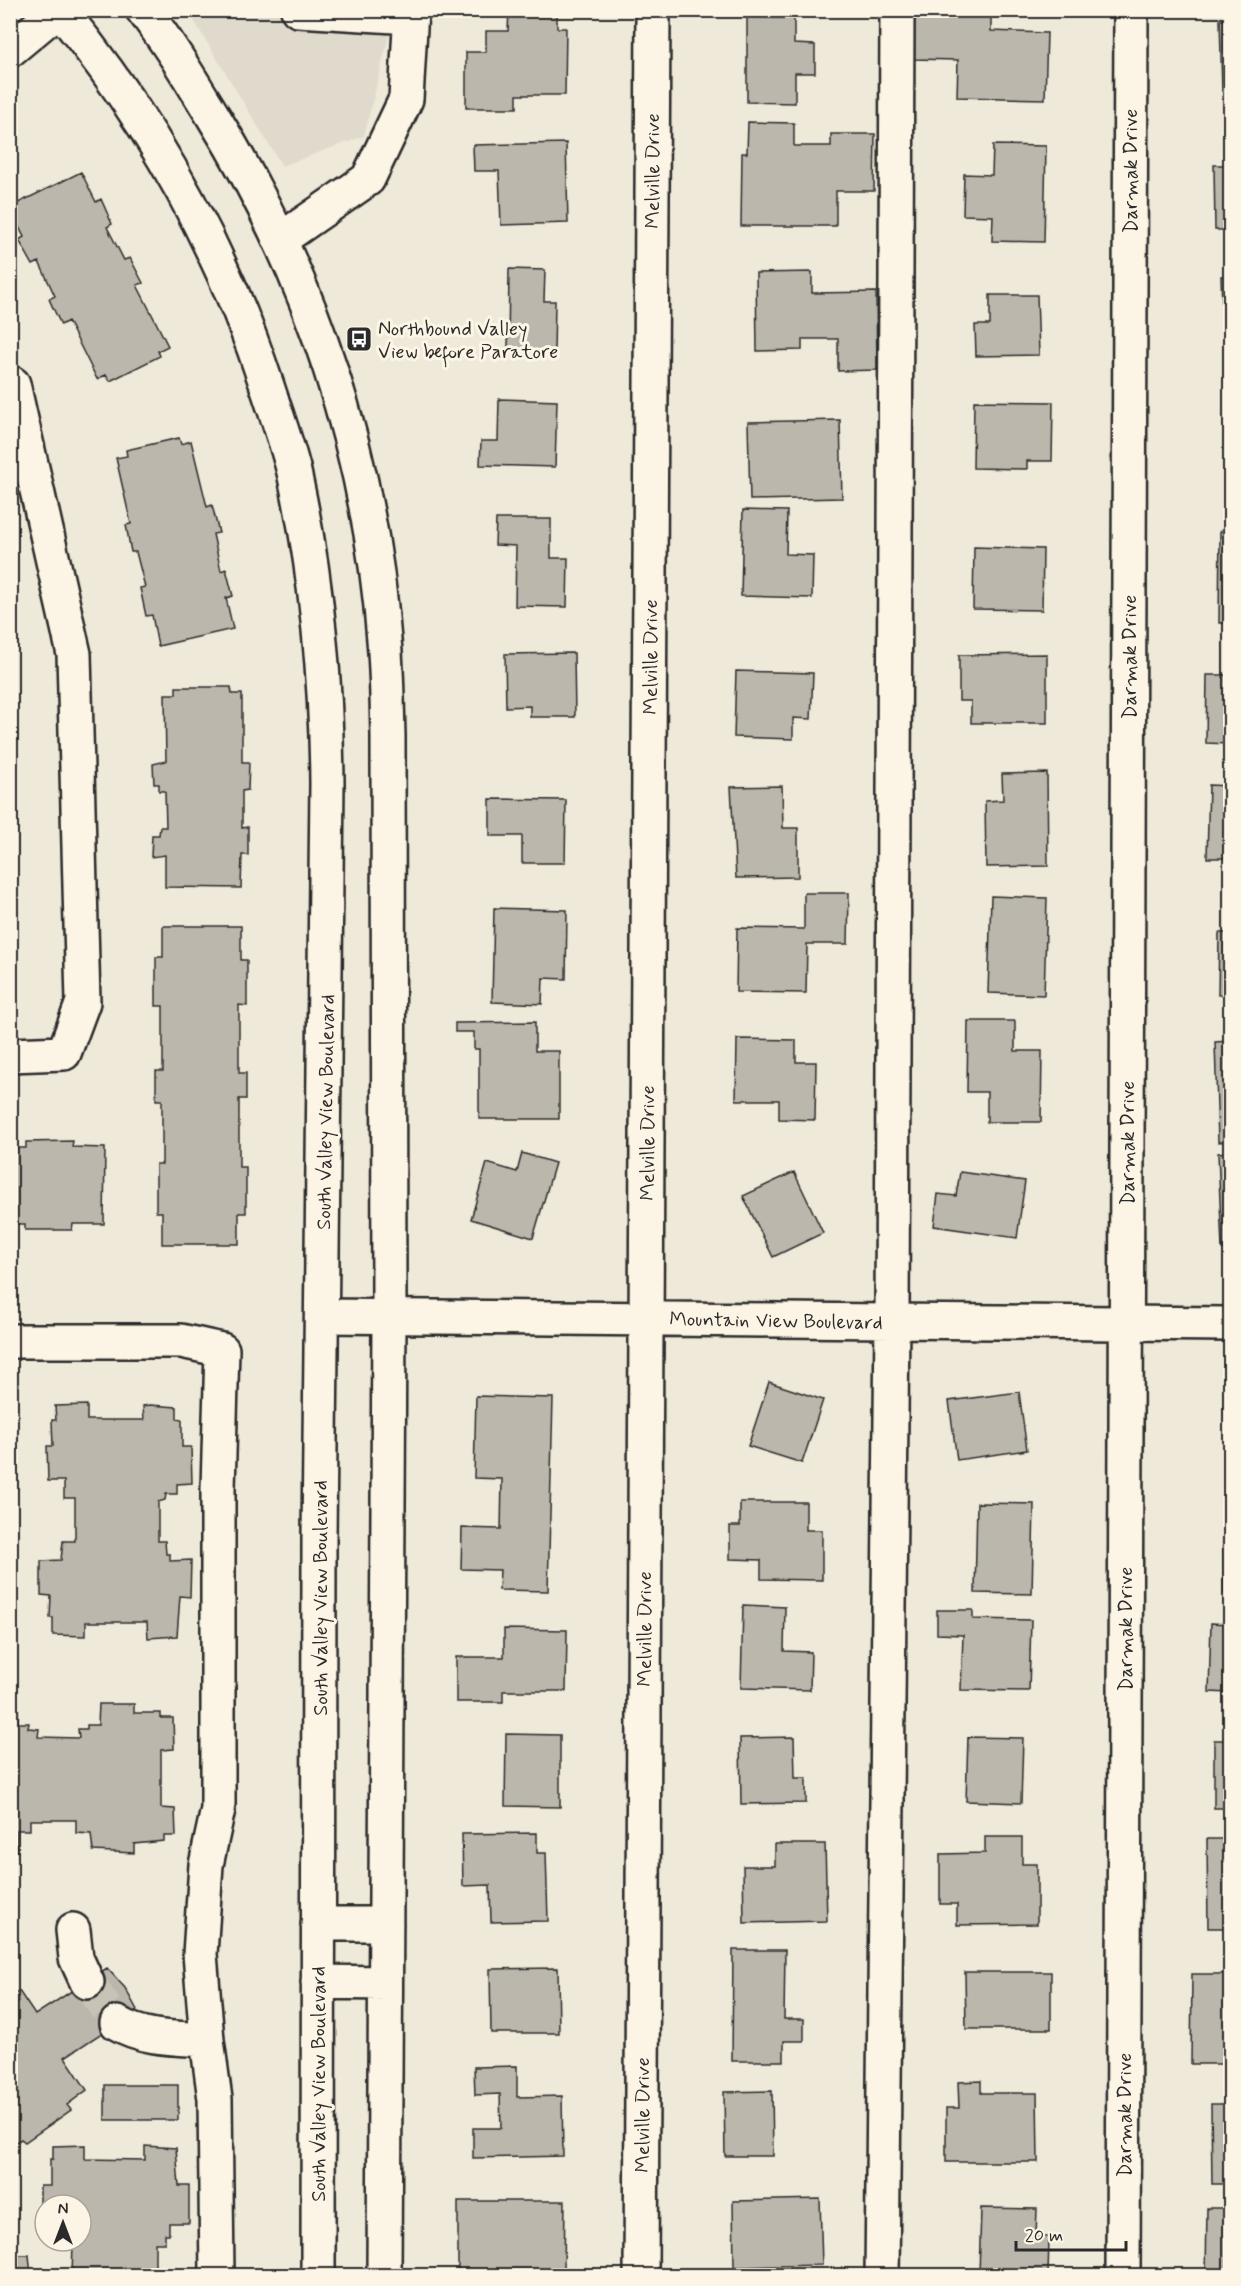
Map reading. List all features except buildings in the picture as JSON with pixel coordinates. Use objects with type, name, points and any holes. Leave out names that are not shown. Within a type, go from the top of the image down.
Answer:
[{"type":"street","points":[[10,51],[59,10]]},
{"type":"street","name":"South Valley View Boulevard","points":[[59,10],[92,49],[203,227],[253,344],[293,471],[316,602],[326,718],[318,1924],[318,2276]]},
{"type":"street","points":[[143,10],[198,91],[247,170],[280,240],[323,344],[348,430],[374,556],[384,640],[388,735],[389,1316],[384,2276]]},
{"type":"street","points":[[280,240],[368,178],[406,99],[411,14],[298,10]]},
{"type":"street","name":"Melville Drive","points":[[641,2276],[653,10]]},
{"type":"street","points":[[882,2276],[892,1321],[897,10]]},
{"type":"street","name":"Darmak Drive","points":[[1123,2276],[1131,10]]},
{"type":"street","points":[[10,382],[13,384],[74,654],[83,1002],[64,1053],[10,1055]]},
{"type":"street","name":"Mountain View Boulevard","points":[[322,1316],[1230,1324]]},
{"type":"street","points":[[10,1341],[181,1341],[222,1350],[218,1488],[218,1809],[206,1865],[200,1954],[207,2040],[215,2099],[217,2276]]},
{"type":"street","points":[[318,1924],[386,1924]]},
{"type":"street","points":[[73,1930],[76,1958],[87,1982]]},
{"type":"street","points":[[318,1982],[385,1983]]},
{"type":"street","points":[[117,2023],[144,2034],[207,2040]]},
{"type":"shaded area","points":[[188,11],[395,11],[364,136],[282,166]]},
{"type":"tunnel","points":[[87,1982],[117,2023]]},
{"type":"place","name":"Northbound Valley View before Paratore","points":[[359,339]]}]
